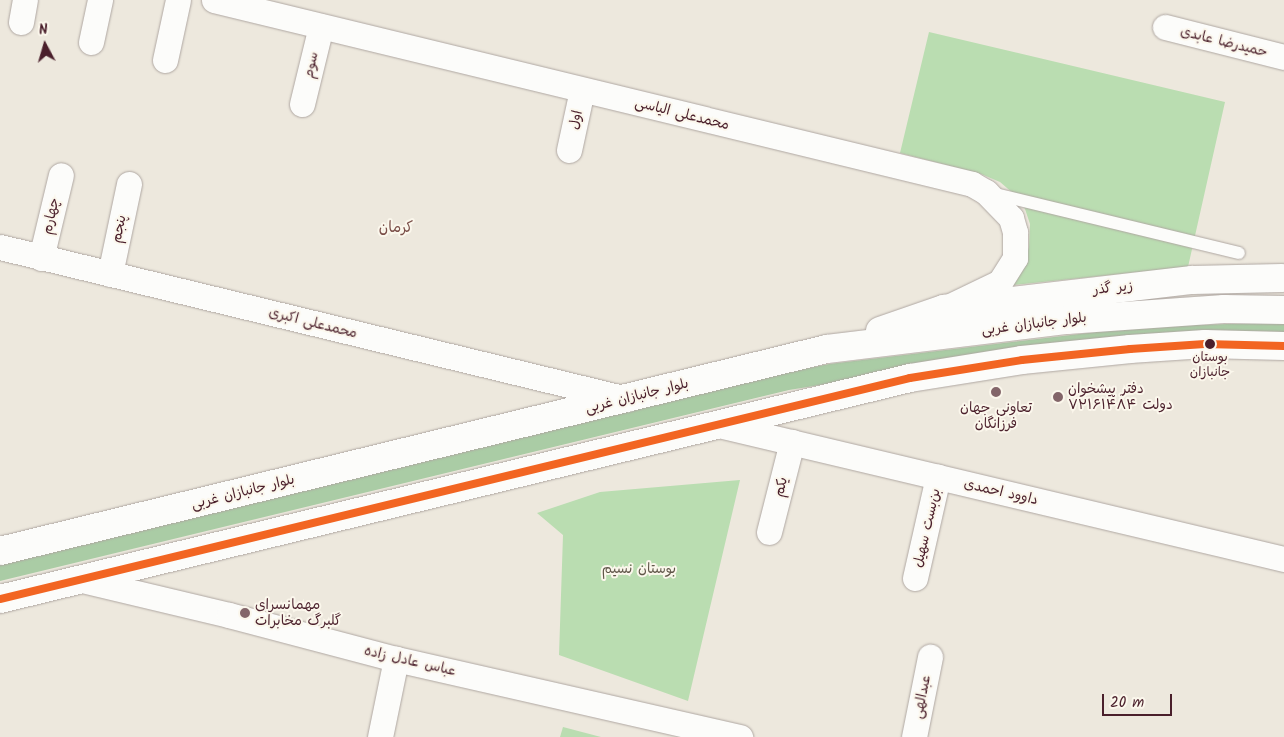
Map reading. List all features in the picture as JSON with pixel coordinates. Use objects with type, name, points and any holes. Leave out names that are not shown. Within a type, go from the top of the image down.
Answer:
[{"type":"main road","name":"زیر گذر","points":[[827,350],[944,309],[1192,280],[1282,278]]},
{"type":"main road","name":"بلوار جانبازان غربی","points":[[0,551],[827,350],[1067,320],[1224,309],[1284,310]]},
{"type":"main road","points":[[0,599],[910,378],[1022,360],[1205,344],[1283,346]]},
{"type":"street","points":[[91,42],[100,0]]},
{"type":"street","points":[[165,60],[178,0]]},
{"type":"street","name":"محمدعلی الیاسی","points":[[214,0],[972,184],[986,192],[1010,218],[1016,232],[1015,258],[1000,282],[944,309]]},
{"type":"street","name":"سوم","points":[[302,104],[321,26]]},
{"type":"street","name":"حمیدرضا عابدی","points":[[1165,27],[1284,57]]},
{"type":"street","name":"اول","points":[[569,150],[582,90]]},
{"type":"street","name":"چهارم","points":[[42,258],[61,175]]},
{"type":"street","name":"پنجم","points":[[110,274],[128,184]]},
{"type":"street","name":"محمدعلی اکبری","points":[[0,248],[627,399]]},
{"type":"street","name":"داوود احمدی","points":[[719,425],[1284,559]]},
{"type":"street","name":"یکم","points":[[769,532],[792,442]]},
{"type":"street","name":"بن‌بست سهیل","points":[[915,578],[938,477]]},
{"type":"street","name":"عباس عادل زاده","points":[[82,580],[229,615],[396,659],[740,737]]},
{"type":"street","name":"عبدالهی","points":[[914,737],[930,657]]},
{"type":"street","points":[[380,737],[396,659]]},
{"type":"lane","points":[[986,192],[1239,253]]},
{"type":"green space","points":[[929,32],[1225,102],[1188,267],[1013,285],[1023,269],[1029,247],[1030,224],[1025,209],[1014,194],[1000,182],[981,174],[900,153]]},
{"type":"green space","points":[[1284,322],[1284,336],[870,377],[789,390],[0,581],[0,564],[783,373],[829,364],[1138,327]]},
{"type":"green space","name":"بوستان نسیم","points":[[740,480],[688,701],[559,655],[563,535],[537,513],[600,492]]},
{"type":"green space","points":[[563,727],[601,737],[560,737]]},
{"type":"transit line","points":[[0,599],[910,378],[1022,360],[1130,349],[1205,344],[1284,346]]},
{"type":"place","name":"بوستان جانبازان","points":[[1210,344]]},
{"type":"place","name":"تعاونی جهان فرزانگان","points":[[996,392]]},
{"type":"place","name":"دفتر پیشخوان دولت ۷۲۱۶۱۴۸۴","points":[[1058,397]]},
{"type":"place","name":"مهمانسرای گلبرگ مخابرات","points":[[245,613]]},
{"type":"district","name":"کرمان","points":[[396,229]]}]
